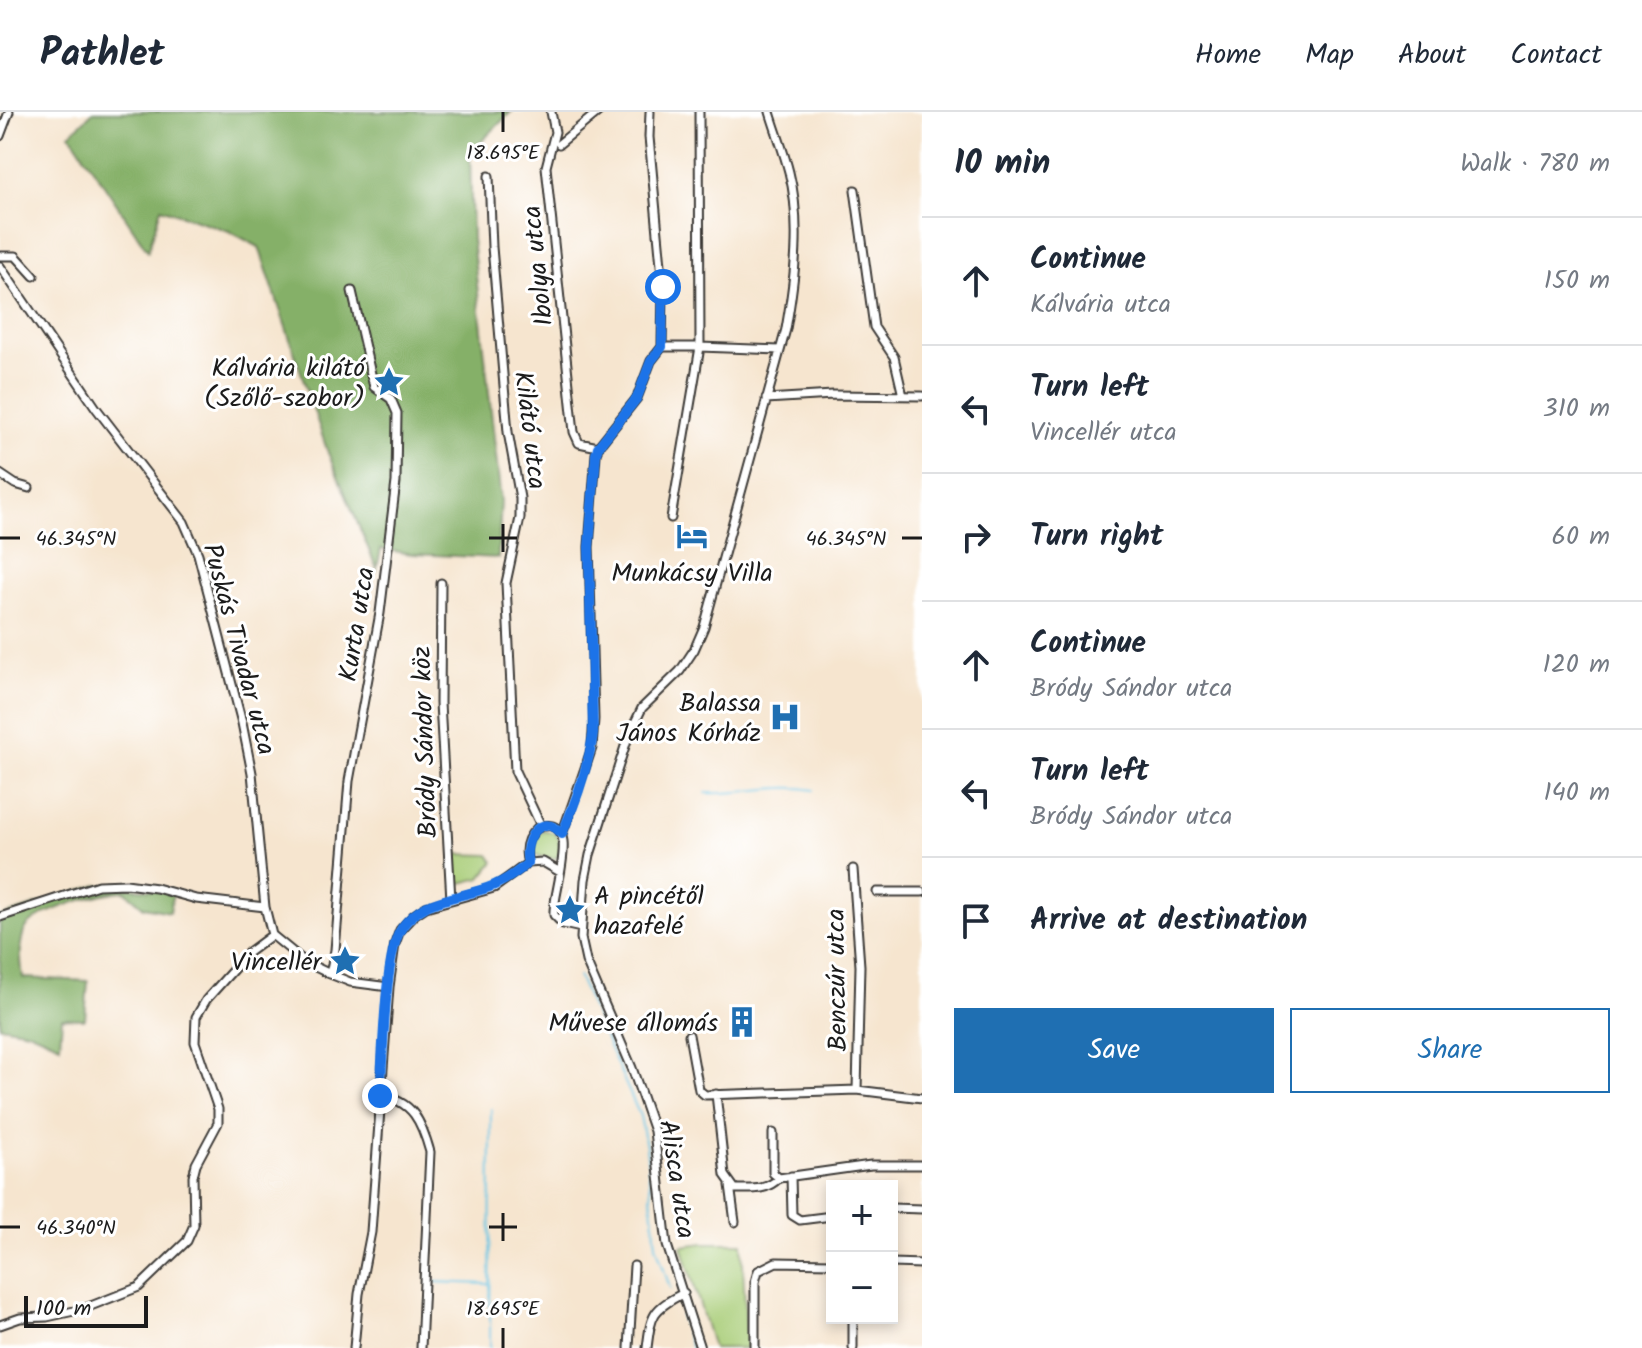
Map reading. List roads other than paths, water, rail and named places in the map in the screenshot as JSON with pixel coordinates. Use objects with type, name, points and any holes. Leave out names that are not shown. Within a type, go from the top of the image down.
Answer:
[{"type":"street","points":[[0,136],[9,112]]},
{"type":"street","name":"Ibolya utca","points":[[551,112],[555,132],[546,167],[574,432],[579,443],[597,451]]},
{"type":"street","points":[[559,144],[598,112]]},
{"type":"street","points":[[581,928],[568,926],[554,915],[553,902],[564,848],[562,834],[592,748],[594,719],[589,547],[597,451],[637,398],[651,361],[662,347],[663,287],[649,137],[650,112]]},
{"type":"street","points":[[671,518],[700,347],[699,112]]},
{"type":"street","name":"Alisca utca","points":[[700,1348],[667,1245],[654,1131],[632,1068],[586,961],[581,928],[590,855],[628,737],[642,708],[680,671],[704,627],[780,350],[793,288],[796,223],[790,174],[770,112]]},
{"type":"street","name":"Kilátó utca","points":[[489,176],[508,432],[520,498],[520,518],[506,583],[515,771],[541,826]]},
{"type":"street","points":[[855,190],[874,327],[894,357],[903,396]]},
{"type":"street","points":[[0,256],[16,256],[34,276]]},
{"type":"street","name":"Puskás Tivadar utca","points":[[0,266],[96,408],[184,522],[198,554],[252,773],[265,907],[272,935]]},
{"type":"street","name":"Kurta utca","points":[[330,974],[335,950],[349,781],[380,613],[396,482],[397,413],[391,399],[374,387],[352,291]]},
{"type":"street","points":[[662,347],[780,350]]},
{"type":"street","points":[[766,399],[833,395],[922,396]]},
{"type":"street","points":[[0,474],[15,484],[29,488]]},
{"type":"street","name":"Bródy Sándor köz","points":[[441,583],[440,703],[451,900]]},
{"type":"street","points":[[528,863],[525,853],[532,832],[541,826],[556,828],[562,834]]},
{"type":"street","points":[[354,1348],[358,1304],[371,1232],[389,987],[400,930],[426,907],[494,888],[528,863],[543,862],[560,872]]},
{"type":"street","name":"Benczúr utca","points":[[853,869],[860,966],[857,1090]]},
{"type":"street","points":[[0,917],[98,885],[112,884],[156,888],[196,899],[265,907]]},
{"type":"street","points":[[877,892],[922,892]]},
{"type":"street","points":[[0,1325],[20,1318],[47,1317],[83,1309],[139,1287],[187,1241],[194,1225],[193,1176],[196,1164],[218,1123],[218,1109],[195,1042],[196,1017],[206,1000],[249,952],[272,935],[305,962],[330,974],[350,982],[389,987]]},
{"type":"street","points":[[689,1035],[699,1090],[705,1095],[857,1090],[922,1098]]},
{"type":"street","points":[[716,1094],[725,1175],[735,1189],[763,1189],[772,1186],[779,1178],[871,1165],[922,1165]]},
{"type":"street","points":[[380,1096],[391,1098],[414,1111],[430,1152],[421,1348]]},
{"type":"street","points":[[773,1133],[773,1173],[779,1178]]},
{"type":"street","points":[[791,1176],[792,1215],[800,1220],[826,1217]]},
{"type":"street","points":[[730,1183],[735,1222]]},
{"type":"street","points":[[898,1208],[922,1209]]},
{"type":"street","points":[[755,1348],[755,1282],[758,1271],[776,1262],[826,1263]]},
{"type":"street","points":[[898,1263],[922,1264]]},
{"type":"street","points":[[629,1348],[634,1266]]},
{"type":"street","points":[[647,1348],[655,1311],[663,1303],[684,1293]]},
{"type":"street","points":[[853,1324],[853,1348]]},
{"type":"waterway","points":[[706,793],[786,788],[814,790]]},
{"type":"waterway","points":[[578,976],[640,1116],[656,1245],[670,1288]]},
{"type":"waterway","points":[[490,1348],[491,1109]]},
{"type":"waterway","points":[[434,1282],[488,1284]]},
{"type":"waterway","points":[[681,1316],[691,1348]]},
{"type":"place","name":"Kálvária kilátó (Szőlő-szobor)","points":[[389,382]]},
{"type":"place","name":"Munkácsy Villa","points":[[692,536]]},
{"type":"place","name":"Balassa János Kórház","points":[[785,717]]},
{"type":"place","name":"A pincétől hazafelé","points":[[570,910]]},
{"type":"place","name":"Vincellér","points":[[345,961]]},
{"type":"place","name":"Művese állomás","points":[[742,1022]]}]
